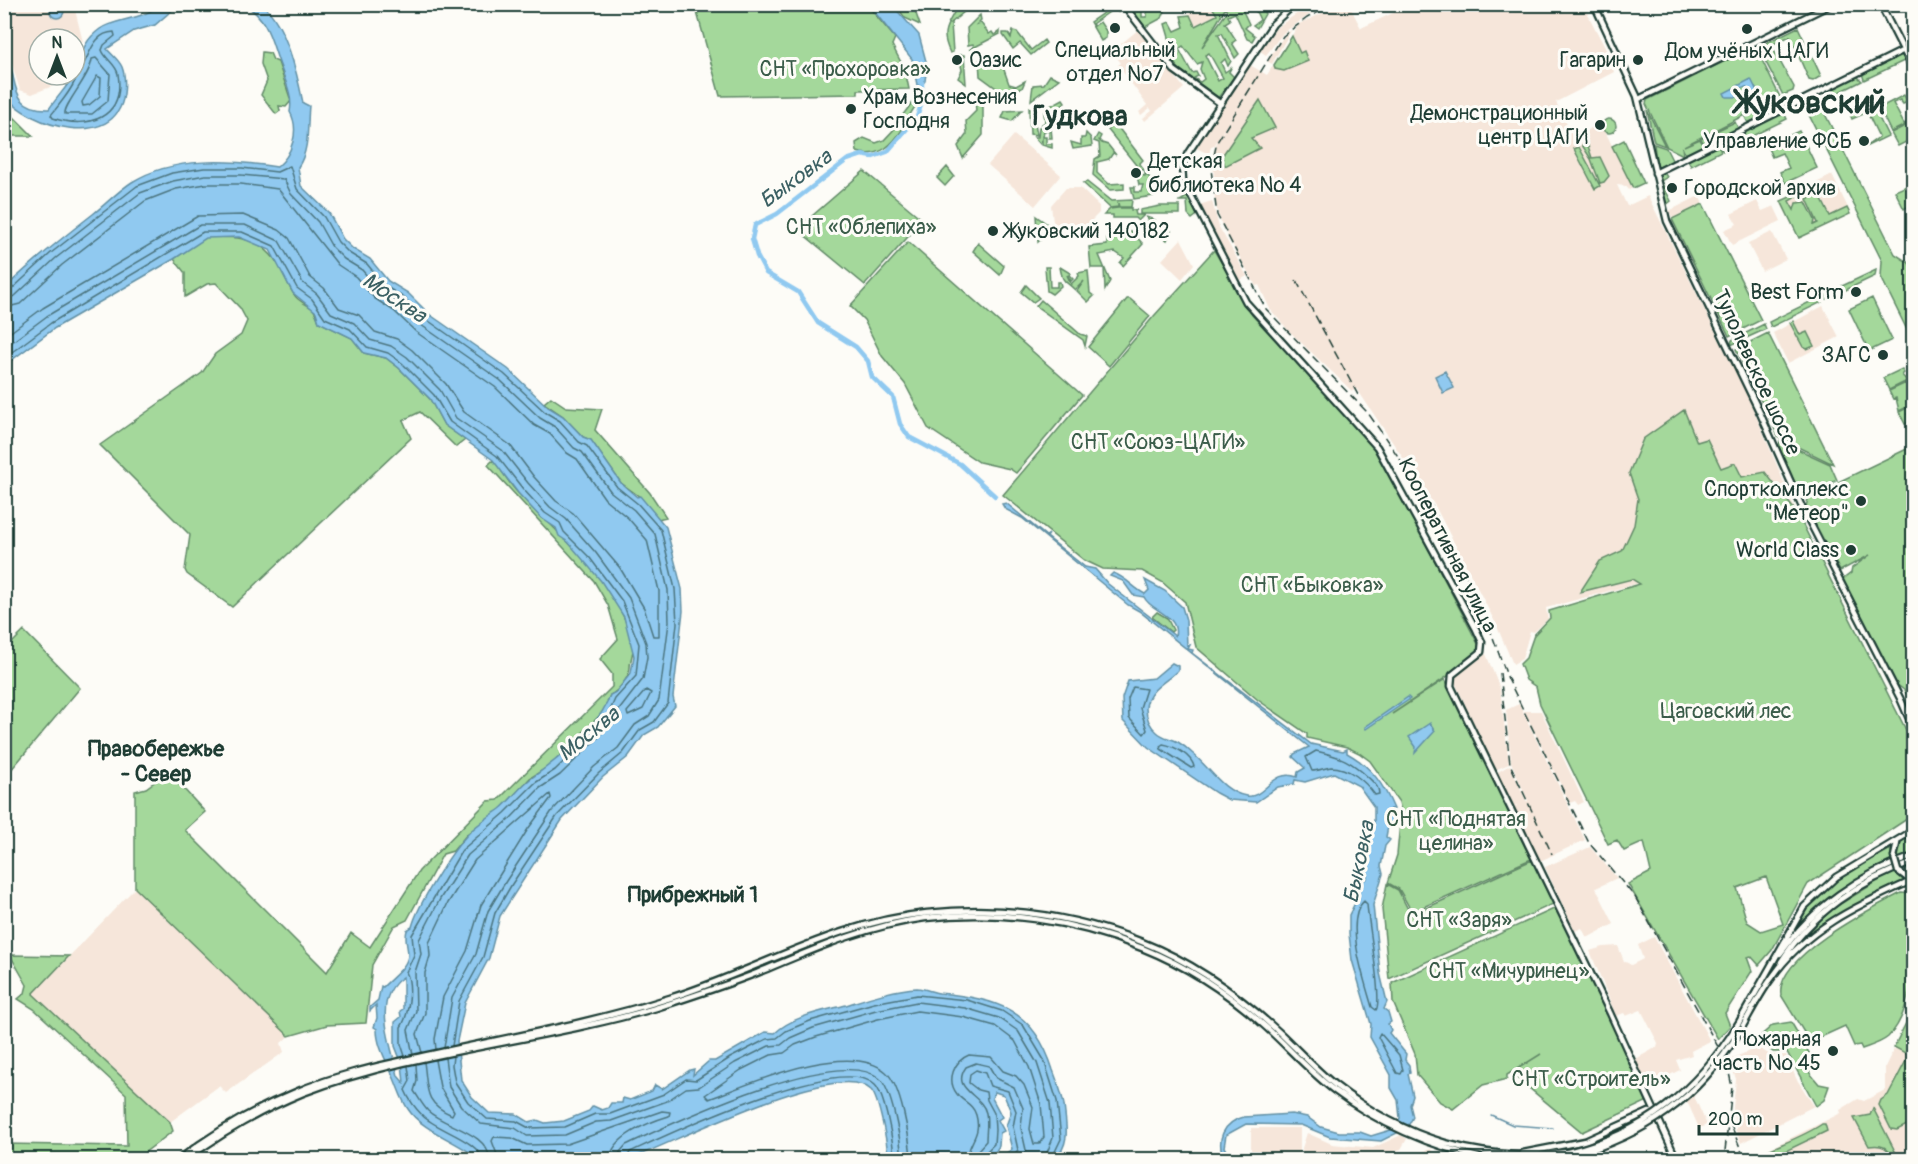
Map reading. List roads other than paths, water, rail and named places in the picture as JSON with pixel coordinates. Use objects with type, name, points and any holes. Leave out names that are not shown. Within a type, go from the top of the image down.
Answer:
[{"type":"main road","points":[[1123,4],[1174,70],[1221,104],[1273,24],[1295,4]]},
{"type":"main road","name":"Туполевское шоссе","points":[[1594,4],[1639,99],[1667,221],[1757,406],[1800,505],[1914,730]]},
{"type":"main road","points":[[1639,99],[1832,4]]},
{"type":"main road","points":[[1880,4],[1914,71]]},
{"type":"main road","points":[[1655,173],[1904,50]]},
{"type":"main road","name":"Кооперативная улица","points":[[1221,104],[1185,159],[1182,170],[1183,180],[1240,294],[1271,332],[1377,447],[1480,637],[1482,646],[1479,656],[1452,675],[1451,686],[1650,1098]]},
{"type":"main road","name":"Туполевское шоссе","points":[[1904,708],[1914,725]]},
{"type":"main road","points":[[1552,1160],[1612,1139],[1657,1115],[1705,1071],[1738,1024],[1799,913],[1843,873],[1914,830]]},
{"type":"main road","points":[[1770,980],[1790,955],[1812,935],[1860,904],[1912,883],[1898,870],[1894,857],[1901,838]]},
{"type":"main road","points":[[1767,973],[1794,936],[1838,895],[1872,873],[1914,856]]},
{"type":"main road","points":[[1440,1144],[1486,1153],[1523,1156],[1568,1154],[1633,1134],[1674,1108],[1711,1072],[1740,1031],[1796,940],[1825,911],[1867,883],[1914,862]]},
{"type":"main road","points":[[178,1160],[240,1119],[319,1085],[395,1062],[558,1029],[669,998],[822,938],[901,916],[966,910],[1022,912],[1078,921],[1115,932],[1174,957],[1250,1006],[1320,1072],[1374,1114],[1440,1144],[1490,1160]]},
{"type":"main road","points":[[185,1160],[261,1112],[319,1085]]},
{"type":"main road","points":[[1486,1153],[1537,1151],[1585,1142],[1649,1112],[1652,1106],[1650,1098]]},
{"type":"main road","points":[[1650,1098],[1677,1160]]},
{"type":"main road","points":[[1649,1112],[1659,1115]]},
{"type":"main road","points":[[1601,1160],[1597,1142],[1604,1134]]},
{"type":"water","points":[[54,4],[60,4],[64,11],[60,18],[54,18],[50,14],[50,8]]},
{"type":"water","points":[[159,5],[178,5],[155,25],[134,31],[107,49],[122,67],[125,88],[118,112],[105,123],[89,128],[70,128],[51,124],[16,107],[5,95],[5,57],[20,97],[26,104],[35,108],[49,109],[66,87],[87,87],[87,42],[94,34],[106,25],[153,10]]},
{"type":"water","name":"Москва","points":[[245,5],[263,5],[278,25],[294,64],[303,103],[309,106],[306,145],[298,167],[301,186],[329,213],[343,239],[353,249],[370,259],[388,281],[408,293],[429,314],[508,369],[548,407],[563,416],[583,437],[591,440],[621,483],[637,497],[640,496],[666,527],[682,589],[683,611],[673,697],[675,706],[658,727],[644,735],[628,757],[603,777],[562,820],[500,916],[489,958],[465,1003],[457,1041],[461,1080],[472,1097],[489,1113],[516,1114],[529,1122],[564,1121],[589,1111],[593,1106],[602,1110],[608,1108],[611,1103],[622,1103],[623,1098],[630,1100],[652,1091],[655,1085],[662,1089],[690,1070],[694,1069],[693,1075],[709,1061],[715,1061],[765,1032],[775,1033],[799,1018],[890,992],[920,988],[996,1004],[1024,1020],[1035,1033],[1045,1049],[1064,1105],[1065,1140],[1055,1159],[1003,1159],[1004,1155],[1012,1149],[1006,1126],[1011,1112],[1004,1095],[995,1092],[992,1098],[1002,1117],[998,1120],[1004,1131],[1000,1133],[999,1146],[993,1156],[990,1155],[990,1159],[888,1159],[882,1123],[874,1095],[871,1090],[853,1083],[825,1085],[791,1093],[714,1122],[629,1159],[619,1160],[479,1159],[422,1124],[408,1109],[382,1053],[377,1029],[374,1027],[377,1018],[376,1005],[370,1011],[370,1007],[378,1000],[381,986],[383,987],[405,964],[408,955],[407,930],[412,927],[428,892],[461,842],[475,827],[504,805],[529,780],[577,740],[598,718],[610,695],[616,692],[631,673],[634,656],[624,617],[601,581],[568,542],[559,536],[556,528],[541,518],[518,493],[493,460],[444,425],[430,399],[399,368],[386,358],[364,353],[352,338],[319,322],[316,312],[293,293],[270,250],[239,237],[206,238],[55,328],[5,365],[5,288],[26,268],[132,182],[166,168],[203,162],[277,167],[287,156],[294,134],[290,95],[269,33],[253,11]],"holes":[[[403,977],[403,1009],[400,1011],[401,1017],[395,1022],[395,1046],[402,1064],[404,1083],[398,1076],[388,1037],[385,1010],[387,998],[393,986]]]},
{"type":"water","points":[[869,5],[892,5],[919,35],[927,65],[925,81],[921,86],[917,85],[912,59]]},
{"type":"water","points":[[1751,79],[1757,91],[1753,96],[1746,87],[1741,89],[1738,97],[1726,97],[1724,93]]},
{"type":"water","points":[[1445,371],[1454,388],[1443,393],[1435,376]]},
{"type":"water","points":[[1006,503],[1046,536],[1049,534],[1047,537],[1085,567],[1095,569],[1108,584],[1175,636],[1173,623],[1169,618],[1147,602],[1144,597],[1133,595],[1123,581],[1110,576],[1113,573],[1118,575],[1145,594],[1149,590],[1145,580],[1165,591],[1182,607],[1186,620],[1187,646],[1190,645],[1188,649],[1193,650],[1192,653],[1311,744],[1343,751],[1347,749],[1347,753],[1370,770],[1381,784],[1394,809],[1390,809],[1393,821],[1388,826],[1386,837],[1390,840],[1385,846],[1381,866],[1383,874],[1373,905],[1380,973],[1387,1002],[1384,1009],[1388,1012],[1391,1022],[1388,1024],[1391,1030],[1389,1033],[1406,1054],[1405,1060],[1409,1065],[1410,1073],[1408,1074],[1413,1096],[1410,1105],[1413,1117],[1407,1128],[1381,1141],[1330,1137],[1301,1125],[1246,1124],[1226,1135],[1224,1147],[1231,1159],[1225,1159],[1221,1146],[1223,1133],[1231,1123],[1244,1117],[1292,1114],[1307,1117],[1321,1127],[1339,1132],[1360,1132],[1371,1136],[1394,1129],[1400,1118],[1398,1100],[1391,1088],[1391,1075],[1370,1037],[1371,1024],[1352,960],[1349,934],[1349,915],[1358,897],[1361,882],[1367,878],[1364,839],[1374,824],[1374,807],[1359,786],[1334,773],[1305,782],[1295,780],[1294,784],[1278,787],[1256,802],[1229,800],[1148,747],[1123,721],[1122,698],[1128,681],[1154,678],[1172,663],[1178,666],[1178,670],[1154,691],[1147,701],[1146,711],[1149,721],[1159,734],[1178,742],[1187,749],[1230,790],[1252,796],[1281,776],[1297,777],[1298,772],[1305,768],[1293,757],[1294,754],[1309,747],[1139,611],[1128,605],[1022,518],[1005,509],[1002,504]]},
{"type":"water","points":[[1408,697],[1410,699],[1366,729],[1365,727]]},
{"type":"water","points":[[1430,723],[1435,731],[1415,753],[1416,747],[1409,737]]},
{"type":"waterway","name":"Быковка","points":[[922,79],[922,102],[917,117],[887,152],[873,157],[862,155],[847,160],[777,214],[755,225],[752,239],[757,256],[766,273],[798,292],[818,323],[856,347],[868,361],[872,377],[893,397],[900,424],[909,437],[960,464],[995,496]]},
{"type":"waterway","points":[[1491,1115],[1513,1125],[1553,1128]]},
{"type":"railway","points":[[1334,4],[1307,18],[1283,36],[1217,142],[1211,169],[1217,215],[1266,309],[1368,413],[1429,501],[1482,607],[1508,679],[1589,843],[1635,897],[1727,1063],[1732,1087],[1724,1160]]},
{"type":"railway","points":[[1296,280],[1358,395]]},
{"type":"railway","points":[[1500,673],[1510,764],[1552,854]]},
{"type":"railway","points":[[1731,1125],[1745,1160]]},
{"type":"place","name":"Специальный отдел №7","points":[[1115,28]]},
{"type":"place","name":"Дом учёных ЦАГИ","points":[[1747,29]]},
{"type":"place","name":"Оазис","points":[[957,60]]},
{"type":"place","name":"Гагарин","points":[[1638,60]]},
{"type":"place","name":"Храм Вознесения Господня","points":[[851,109]]},
{"type":"place","name":"Демонстрационный центр ЦАГИ","points":[[1600,125]]},
{"type":"place","name":"Управление ФСБ","points":[[1864,141]]},
{"type":"place","name":"Детская библиотека № 4","points":[[1136,173]]},
{"type":"place","name":"Городской архив","points":[[1672,188]]},
{"type":"place","name":"Жуковский 140182","points":[[993,231]]},
{"type":"place","name":"Best Form","points":[[1856,292]]},
{"type":"place","name":"ЗАГС","points":[[1883,355]]},
{"type":"place","name":"Спорткомплекс \"Метеор\"","points":[[1861,501]]},
{"type":"place","name":"World Class","points":[[1851,550]]},
{"type":"place","name":"Пожарная часть № 45","points":[[1833,1051]]},
{"type":"district","name":"Жуковский","points":[[1811,101]]},
{"type":"district","name":"Гудкова","points":[[1080,116]]},
{"type":"district","name":"Правобережье - Север","points":[[156,760]]},
{"type":"district","name":"Прибрежный 1","points":[[693,894]]},
{"type":"park label","name":"СНТ «Прохоровка»","points":[[845,69]]},
{"type":"park label","name":"СНТ «Облепиха»","points":[[861,227]]},
{"type":"park label","name":"СНТ «Союз-ЦАГИ»","points":[[1158,442]]},
{"type":"park label","name":"СНТ «Быковка»","points":[[1312,585]]},
{"type":"park label","name":"Цаговский лес","points":[[1726,711]]},
{"type":"park label","name":"СНТ «Поднятая целина»","points":[[1456,831]]},
{"type":"park label","name":"СНТ «Заря»","points":[[1459,920]]},
{"type":"park label","name":"СНТ «Мичуринец»","points":[[1509,971]]},
{"type":"park label","name":"СНТ «Строитель»","points":[[1591,1079]]}]
